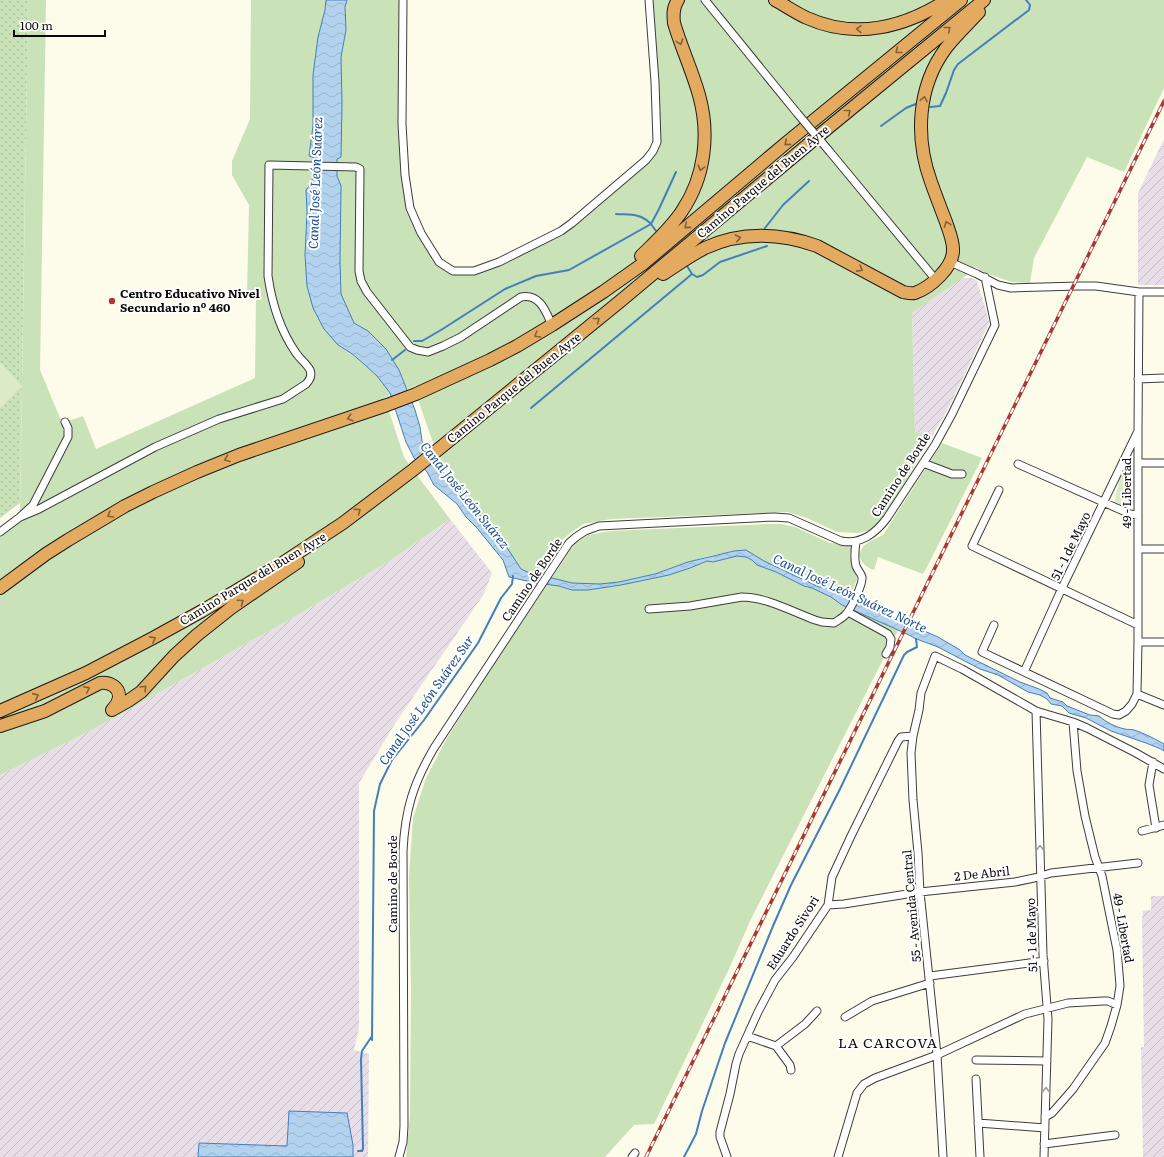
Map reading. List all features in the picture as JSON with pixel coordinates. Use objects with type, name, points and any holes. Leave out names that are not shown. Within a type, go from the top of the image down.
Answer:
[{"type":"highway","points":[[603,292],[665,232],[682,211],[692,193],[703,161],[705,130],[704,117],[699,94],[674,23],[673,14],[678,0]]},
{"type":"highway","points":[[775,0],[816,22],[837,27],[859,29],[876,28],[902,22],[935,8],[947,0]]},
{"type":"highway","name":"Camino Parque del Buen Ayre","points":[[0,588],[46,554],[99,521],[125,506],[178,480],[239,455],[416,394],[490,360],[552,326],[644,263],[786,143],[961,0]]},
{"type":"highway","name":"Camino Parque del Buen Ayre","points":[[0,711],[92,670],[202,611],[281,564],[343,522],[413,470],[618,303],[984,0]]},
{"type":"highway","points":[[618,303],[705,248],[748,236],[765,235],[784,237],[817,246],[896,289],[909,294],[923,289],[936,280],[943,274],[953,254],[952,242],[923,153],[921,142],[922,107],[928,82],[946,49],[958,34],[991,0]]},
{"type":"highway","points":[[0,726],[45,711],[100,683],[111,684],[116,689],[119,700],[112,710],[128,701],[140,692],[174,656],[197,635],[231,608],[313,551],[330,537],[343,522]]},
{"type":"street","points":[[404,0],[402,124],[405,175],[410,208],[421,233],[439,262],[453,271],[474,271],[499,262],[561,231],[646,160],[654,151],[657,142],[655,82],[648,0]]},
{"type":"street","points":[[705,0],[936,280]]},
{"type":"street","points":[[20,517],[39,509],[154,447],[219,419],[283,398],[309,381],[311,374],[310,370],[296,353],[283,330],[276,313],[271,294],[268,276],[269,165],[338,167],[356,166],[360,169],[359,271],[361,281],[367,292],[410,347],[428,352],[443,346],[461,337],[521,297],[526,296],[538,300],[543,306],[552,326]]},
{"type":"street","points":[[950,262],[998,285],[1011,288],[1096,286],[1139,292],[1164,292]]},
{"type":"street","name":"Camino de Borde","points":[[399,1157],[404,1126],[403,851],[404,827],[409,802],[422,770],[434,748],[540,589],[564,550],[572,540],[585,531],[599,526],[780,517],[789,518],[835,539],[848,542],[856,542],[869,536],[883,524],[923,463],[952,414],[995,325],[985,278]]},
{"type":"street","name":"49 - Libertad","points":[[1137,694],[1139,549],[1139,292]]},
{"type":"street","points":[[1138,378],[1164,378]]},
{"type":"street","points":[[0,532],[20,517],[33,504],[68,437],[68,428],[65,422]]},
{"type":"street","name":"51 - 1 de Mayo","points":[[1024,672],[1062,588],[1138,431]]},
{"type":"street","points":[[923,463],[952,474],[962,474]]},
{"type":"street","points":[[1138,463],[1164,463]]},
{"type":"street","points":[[1018,464],[1104,503],[1130,514],[1138,515]]},
{"type":"street","points":[[999,490],[972,546],[1138,625]]},
{"type":"street","points":[[649,610],[690,606],[748,597],[768,602],[822,622],[834,623],[848,611],[860,590],[862,580],[861,573],[856,566],[856,542]]},
{"type":"street","points":[[1139,549],[1164,549]]},
{"type":"street","points":[[848,611],[888,634],[891,638],[890,647],[886,654]]},
{"type":"street","points":[[994,626],[982,652],[1113,714],[1119,715],[1126,711],[1132,704],[1137,694],[1164,705]]},
{"type":"street","points":[[1138,642],[1164,642]]},
{"type":"street","name":"55 - Avenida Central","points":[[943,1157],[937,1055],[920,892],[911,753],[921,693],[935,656],[962,669],[1036,711]]},
{"type":"street","points":[[1036,711],[1073,722],[1087,728],[1164,769]]},
{"type":"street","name":"51 - 1 de Mayo","points":[[1036,711],[1044,961],[1047,1008],[1044,1157]]},
{"type":"street","name":"49 - Libertad","points":[[1045,1117],[1052,1113],[1073,1089],[1105,1043],[1109,1035],[1117,1005],[1120,986],[1117,950],[1102,876],[1095,857],[1085,816],[1077,771],[1073,722]]},
{"type":"street","name":"Eduardo Sivori","points":[[727,1157],[720,1137],[720,1132],[736,1064],[747,1036],[775,980],[793,957],[828,905],[832,877],[898,741],[901,737],[913,736]]},
{"type":"street","points":[[1153,762],[1149,785],[1156,828]]},
{"type":"street","points":[[1142,831],[1164,826]]},
{"type":"street","name":"2 De Abril","points":[[828,905],[844,904],[920,892],[1015,882],[1051,873],[1138,863]]},
{"type":"street","points":[[845,1017],[872,1001],[930,979],[1044,961]]},
{"type":"street","points":[[838,1157],[857,1093],[864,1084],[875,1078],[937,1055],[1025,1014],[1068,1003],[1108,1001],[1117,1005]]},
{"type":"street","points":[[776,1046],[805,1024],[817,1011]]},
{"type":"street","points":[[747,1036],[776,1046],[790,1065],[791,1070]]},
{"type":"street","points":[[976,1060],[1047,1061]]},
{"type":"street","points":[[976,1079],[980,1157]]},
{"type":"street","points":[[978,1123],[1045,1128]]},
{"type":"street","points":[[1044,1144],[1115,1135]]},
{"type":"shaded area","points":[[1164,139],[1164,285],[1138,285],[1138,193]]},
{"type":"shaded area","points":[[962,278],[972,278],[977,281],[989,323],[950,405],[933,435],[915,432],[912,313]]},
{"type":"shaded area","points":[[450,519],[492,573],[484,594],[396,722],[359,783],[359,1028],[354,1050],[369,1054],[368,1157],[0,1157],[0,775],[116,717],[282,624],[391,560]]},
{"type":"shaded area","points":[[1151,896],[1164,896],[1164,1157],[1143,1157],[1141,1047],[1144,1047],[1142,920],[1143,911],[1151,910]]},
{"type":"green space","points":[[0,0],[28,0],[20,503],[0,518]]},
{"type":"green space","points":[[28,0],[46,0],[40,370],[62,423],[83,416],[96,449],[255,378],[256,297],[247,296],[249,205],[232,175],[232,161],[250,119],[251,0],[326,0],[313,87],[313,126],[309,156],[315,158],[315,171],[313,179],[306,190],[307,212],[305,255],[307,286],[338,345],[351,353],[377,376],[390,393],[388,397],[383,398],[387,405],[404,457],[450,519],[391,560],[282,624],[116,717],[0,775],[0,532],[20,517]]},
{"type":"green space","points":[[347,0],[403,0],[402,124],[410,208],[439,261],[453,271],[474,271],[561,231],[646,160],[657,142],[649,0],[1164,0],[1164,88],[1124,172],[1087,157],[1034,258],[1030,283],[1012,282],[988,274],[975,267],[967,275],[912,313],[915,432],[933,435],[895,499],[879,523],[870,530],[859,533],[837,532],[807,518],[788,512],[611,519],[583,524],[564,538],[540,575],[534,575],[521,569],[504,543],[465,497],[436,451],[416,394],[416,386],[407,389],[399,370],[386,350],[368,331],[354,323],[341,294],[341,186],[337,176],[337,159],[341,156],[341,57],[346,30],[345,7]]},
{"type":"green space","points":[[0,362],[22,386],[0,408]]},
{"type":"green space","points":[[942,443],[982,458],[923,574],[878,557],[874,570],[868,568],[859,555],[863,547],[868,542],[883,535]]},
{"type":"green space","points":[[1120,475],[1135,478],[1128,507],[1114,504]]},
{"type":"green space","points":[[781,524],[795,527],[830,543],[852,545],[850,555],[857,577],[849,596],[829,588],[819,587],[764,561],[746,550],[709,556],[655,574],[619,582],[600,584],[572,583],[552,578],[574,544],[588,535],[610,531]]},
{"type":"green space","points":[[737,556],[746,557],[757,565],[776,572],[804,586],[812,588],[831,597],[842,605],[898,630],[751,919],[728,971],[654,1124],[634,1125],[605,1157],[406,1157],[410,1117],[411,988],[409,878],[413,818],[426,778],[446,740],[492,667],[547,585],[559,586],[572,590],[588,590],[621,585],[669,575],[707,561],[713,562]]},
{"type":"water","name":"Canal José León Suárez","points":[[326,0],[347,0],[345,7],[346,30],[341,57],[341,157],[337,159],[337,176],[341,186],[341,294],[354,323],[368,331],[386,349],[399,370],[415,410],[422,441],[435,463],[504,543],[521,569],[534,575],[540,575],[572,583],[600,584],[619,582],[655,574],[688,562],[734,551],[746,550],[764,561],[819,587],[829,588],[849,596],[865,605],[938,637],[960,650],[965,655],[1020,682],[1047,693],[1050,698],[1063,702],[1067,706],[1090,715],[1099,716],[1118,727],[1134,730],[1149,736],[1164,744],[1164,751],[1111,731],[1086,718],[1069,713],[1062,706],[1051,704],[1047,699],[1040,695],[1028,692],[998,675],[980,669],[938,647],[914,638],[842,605],[831,597],[812,588],[804,586],[776,572],[757,565],[746,557],[737,556],[713,562],[707,561],[669,575],[588,590],[572,590],[559,586],[509,577],[503,560],[466,517],[457,504],[434,485],[427,472],[414,458],[406,442],[390,393],[377,376],[364,364],[351,353],[338,345],[324,329],[313,308],[307,286],[305,255],[307,212],[306,190],[313,179],[314,171],[315,158],[309,156],[313,126],[313,75],[318,37]]},
{"type":"water","points":[[289,1111],[347,1113],[353,1145],[353,1157],[198,1157],[199,1143],[287,1146]]},
{"type":"waterway","points":[[930,107],[940,106],[954,70],[958,64],[1029,10],[1030,5],[1026,0]]},
{"type":"waterway","points":[[881,126],[906,108],[918,103]]},
{"type":"waterway","points":[[616,214],[639,216],[651,224],[676,172]]},
{"type":"waterway","points":[[765,228],[783,205],[809,181]]},
{"type":"waterway","points":[[414,341],[422,341],[505,289],[536,276],[569,270],[651,224],[656,231]]},
{"type":"waterway","points":[[687,266],[692,274],[697,277],[703,275],[720,262],[767,246]]},
{"type":"waterway","points":[[531,408],[692,274]]},
{"type":"waterway","points":[[392,360],[405,350]]},
{"type":"waterway","name":"Canal José León Suárez Sur","points":[[372,1040],[374,811],[380,784],[392,760],[424,720],[478,643],[501,598],[512,584],[513,576]]},
{"type":"waterway","name":"Canal José León Suárez Norte","points":[[684,1157],[696,1134],[702,1111],[725,1043],[791,885],[840,789],[904,655],[917,647],[916,639]]},
{"type":"waterway","points":[[358,1151],[362,1151],[363,1149],[361,1059],[362,1051],[372,1036]]},
{"type":"railway","points":[[646,1157],[1164,101]]},
{"type":"place","name":"Centro Educativo Nivel Secundario nº 460","points":[[112,301]]},
{"type":"district","name":"LA CARCOVA","points":[[888,1043]]}]
